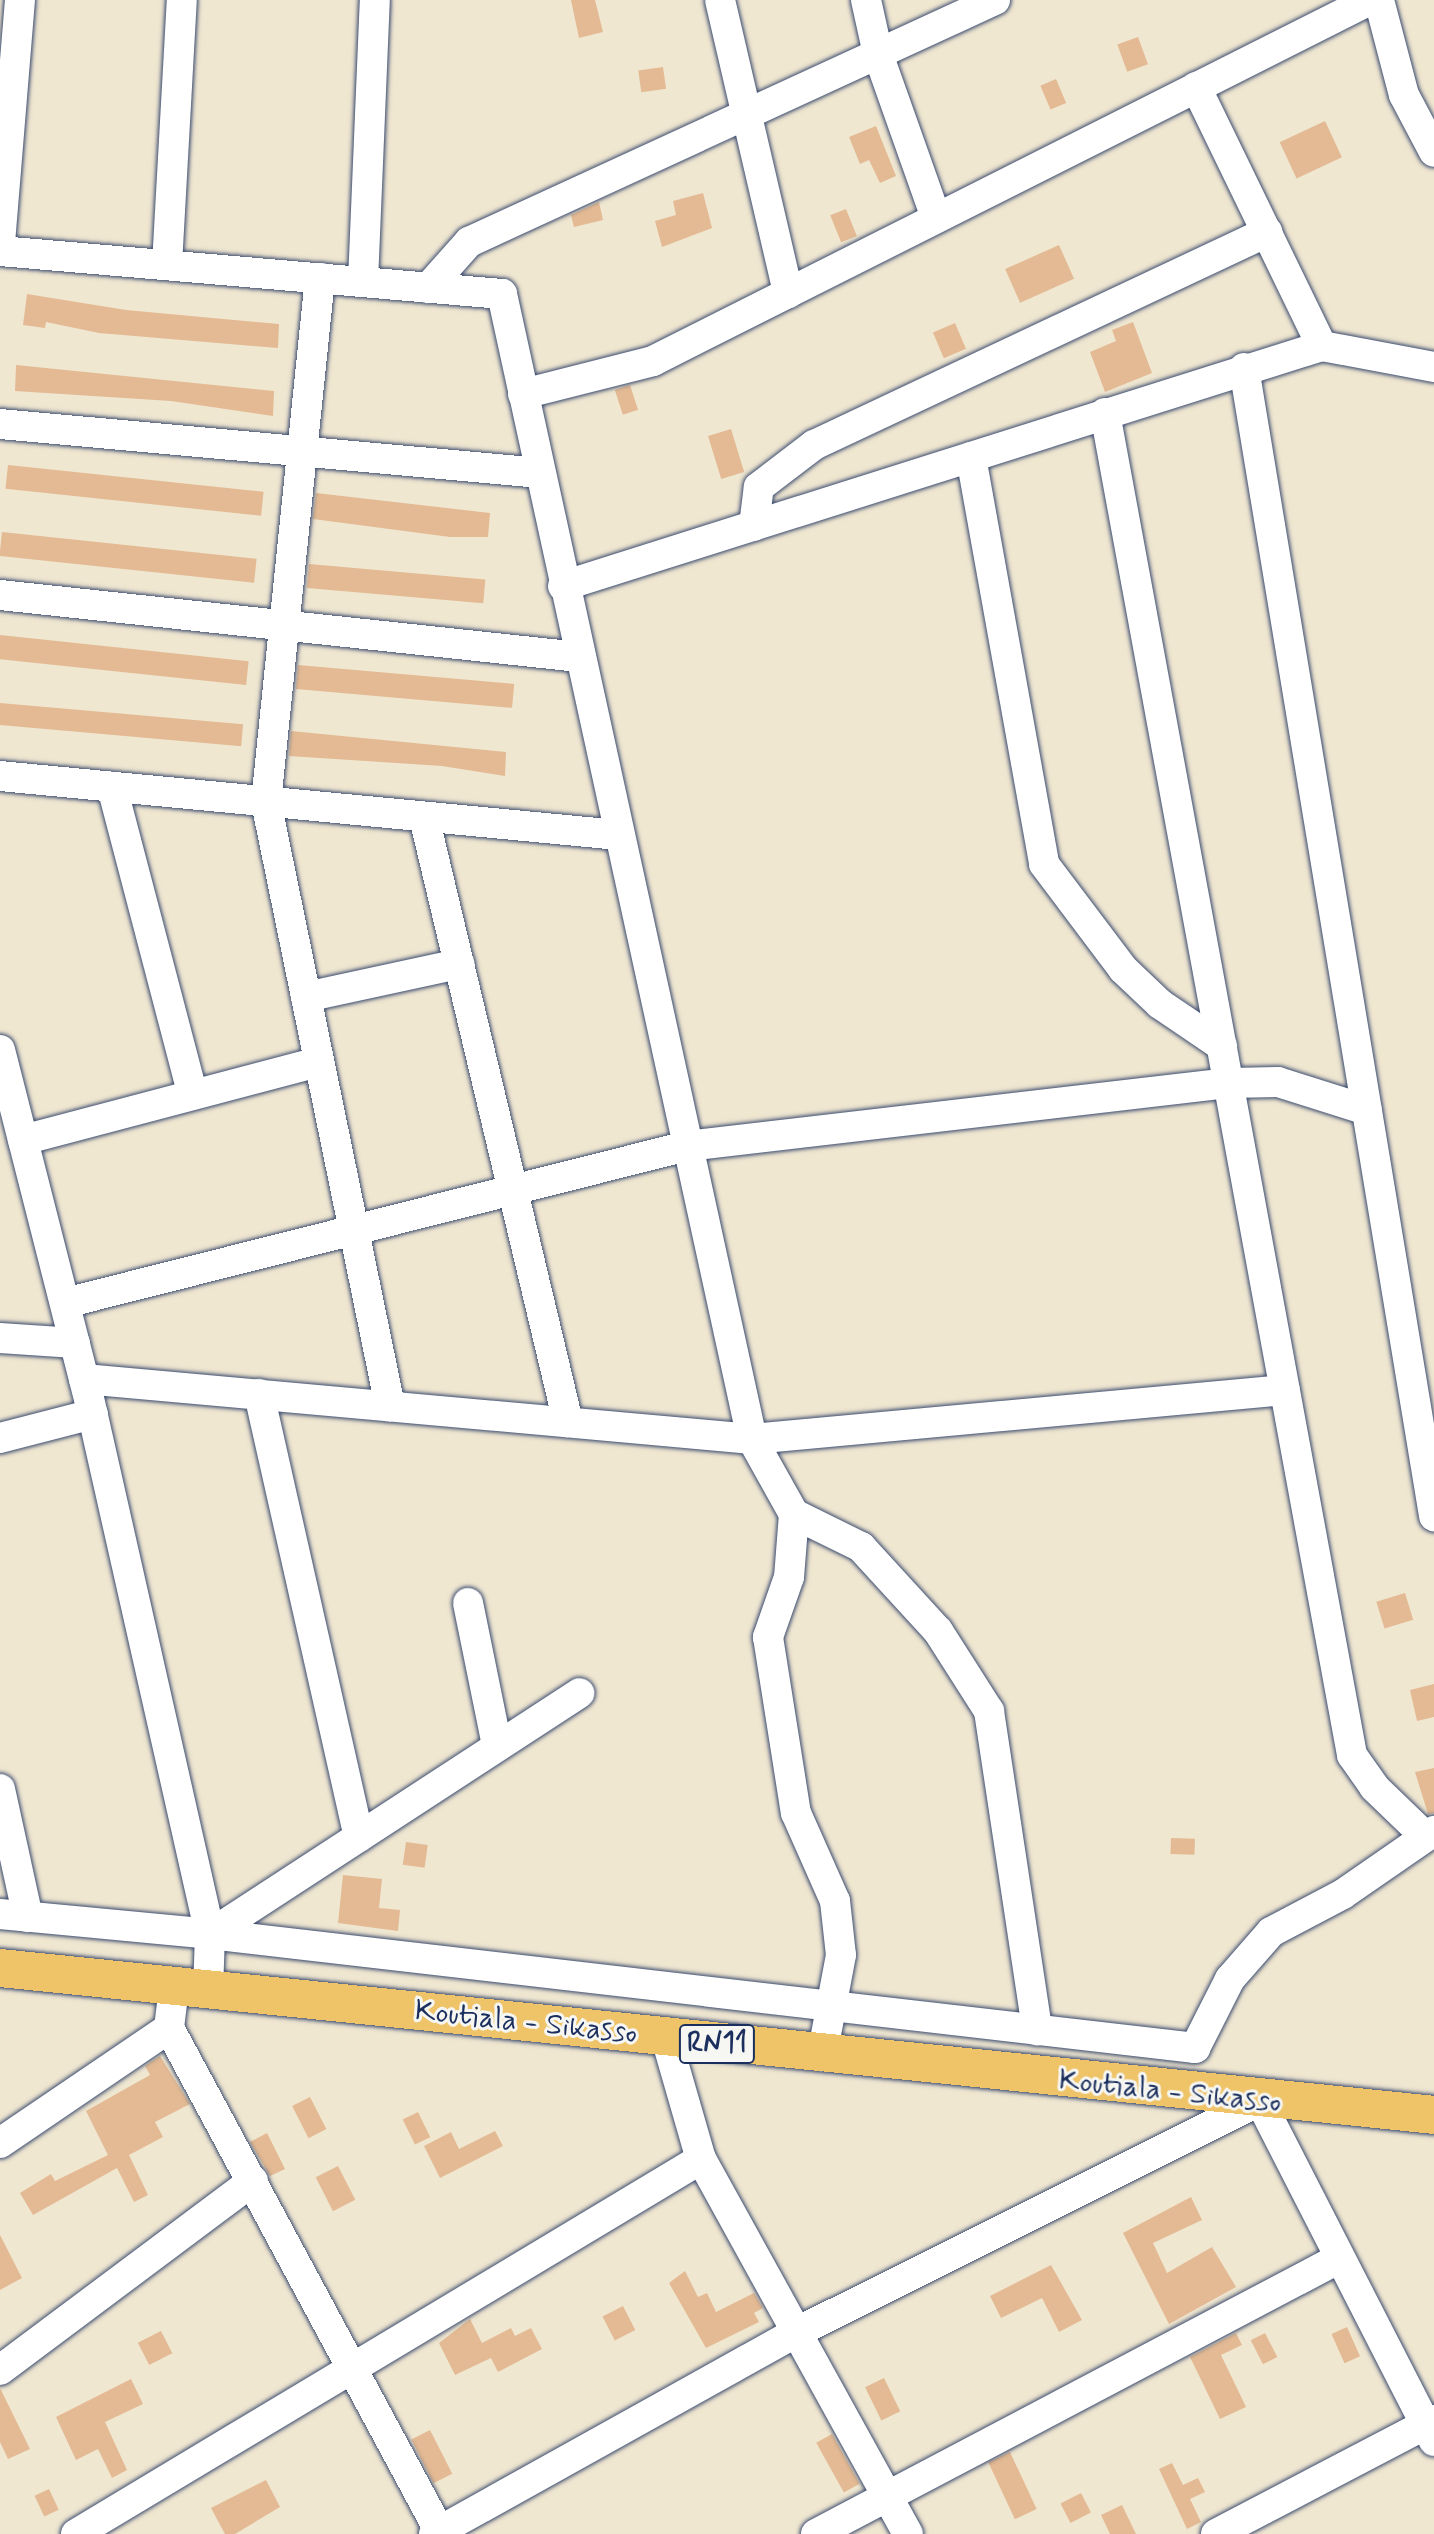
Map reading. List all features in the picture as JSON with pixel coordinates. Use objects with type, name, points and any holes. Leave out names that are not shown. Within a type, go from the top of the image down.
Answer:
[{"type":"main road","name":"Koutiala - Sikasso","points":[[0,1968],[1260,2101],[1434,2115]]},
{"type":"street","points":[[0,243],[20,0]]},
{"type":"street","points":[[167,265],[182,0]]},
{"type":"street","points":[[363,282],[375,0]]},
{"type":"street","points":[[720,0],[788,293]]},
{"type":"street","points":[[866,0],[878,54],[936,218]]},
{"type":"street","points":[[428,288],[469,242],[995,0]]},
{"type":"street","points":[[523,394],[653,361],[1370,0]]},
{"type":"street","points":[[1379,0],[1404,95],[1434,152]]},
{"type":"street","points":[[1196,87],[1322,346]]},
{"type":"street","points":[[754,526],[759,487],[814,445],[1267,232]]},
{"type":"street","points":[[0,251],[502,294],[563,586],[752,1439],[794,1514],[789,1577],[768,1637],[796,1813],[835,1901],[841,1955],[834,2007],[822,2056]]},
{"type":"street","points":[[320,278],[266,802],[390,1406]]},
{"type":"street","points":[[563,586],[1244,368],[1322,346],[1434,367]]},
{"type":"street","points":[[1244,368],[1434,1516]]},
{"type":"street","points":[[0,1789],[14,1916],[210,1934],[1195,2048],[1230,1979],[1271,1932],[1343,1894],[1430,1834],[1374,1787],[1352,1755],[1105,413]]},
{"type":"street","points":[[0,424],[540,473]]},
{"type":"street","points":[[971,457],[1044,864],[1123,969],[1160,1004],[1222,1046]]},
{"type":"street","points":[[0,595],[579,657]]},
{"type":"street","points":[[0,776],[618,835]]},
{"type":"street","points":[[112,787],[193,1095]]},
{"type":"street","points":[[424,817],[568,1422]]},
{"type":"street","points":[[306,997],[459,964]]},
{"type":"street","points":[[0,1050],[93,1414],[210,1934],[191,1988],[169,2028],[0,2143]]},
{"type":"street","points":[[23,1140],[319,1062]]},
{"type":"street","points":[[65,1303],[687,1146],[1229,1083],[1278,1082],[1367,1110]]},
{"type":"street","points":[[0,1338],[75,1343]]},
{"type":"street","points":[[84,1379],[752,1439],[1285,1390]]},
{"type":"street","points":[[259,1394],[359,1837]]},
{"type":"street","points":[[0,1438],[93,1414]]},
{"type":"street","points":[[794,1514],[861,1547],[938,1631],[989,1711],[1037,2030]]},
{"type":"street","points":[[468,1603],[497,1746]]},
{"type":"street","points":[[210,1934],[579,1693]]},
{"type":"street","points":[[169,2028],[438,2533],[795,2333],[1260,2101],[1431,2428],[1216,2534]]},
{"type":"street","points":[[666,2038],[701,2159],[908,2534]]},
{"type":"street","points":[[76,2534],[349,2367],[701,2159]]},
{"type":"street","points":[[0,2370],[253,2181]]},
{"type":"street","points":[[816,2534],[1340,2258]]},
{"type":"building","points":[[571,0],[595,0],[603,32],[579,38]]},
{"type":"building","points":[[1138,37],[1148,64],[1127,72],[1117,45]]},
{"type":"building","points":[[663,67],[666,89],[641,92],[638,70]]},
{"type":"building","points":[[1056,79],[1066,103],[1051,110],[1040,86]]},
{"type":"building","points":[[1325,121],[1342,157],[1297,178],[1280,142]]},
{"type":"building","points":[[876,126],[896,176],[880,183],[869,160],[860,164],[849,137]]},
{"type":"building","points":[[703,193],[712,228],[662,247],[655,221],[676,215],[673,201]]},
{"type":"building","points":[[599,202],[603,220],[574,227],[571,215]]},
{"type":"building","points":[[846,209],[857,236],[841,242],[830,215]]},
{"type":"building","points":[[1059,245],[1074,279],[1020,303],[1005,269]]},
{"type":"building","points":[[27,294],[126,310],[279,324],[278,348],[99,333],[46,322],[45,328],[23,325]]},
{"type":"building","points":[[1133,322],[1152,373],[1105,392],[1090,352],[1116,341],[1112,330]]},
{"type":"building","points":[[955,323],[966,349],[944,358],[933,332]]},
{"type":"building","points":[[16,365],[274,391],[273,416],[171,401],[15,391]]},
{"type":"building","points":[[630,385],[638,410],[623,415],[615,390]]},
{"type":"building","points":[[731,429],[744,472],[721,479],[708,436]]},
{"type":"building","points":[[8,465],[264,492],[261,516],[5,489]]},
{"type":"building","points":[[316,493],[490,513],[488,537],[450,537],[313,519]]},
{"type":"building","points":[[2,532],[257,559],[254,583],[0,556]]},
{"type":"building","points":[[309,564],[485,579],[483,603],[307,588]]},
{"type":"building","points":[[0,635],[249,661],[246,685],[0,659]]},
{"type":"building","points":[[298,665],[514,684],[512,708],[296,689]]},
{"type":"building","points":[[0,703],[243,724],[241,746],[0,725]]},
{"type":"building","points":[[291,731],[506,752],[505,776],[442,766],[289,756]]},
{"type":"building","points":[[1405,1593],[1413,1620],[1384,1629],[1376,1602]]},
{"type":"building","points":[[1434,1684],[1434,1717],[1417,1721],[1410,1690]]},
{"type":"building","points":[[1434,1768],[1434,1813],[1428,1814],[1415,1772]]},
{"type":"building","points":[[1171,1838],[1195,1839],[1194,1855],[1170,1854]]},
{"type":"building","points":[[406,1842],[428,1845],[425,1868],[403,1865]]},
{"type":"building","points":[[343,1875],[382,1879],[379,1908],[400,1910],[398,1931],[338,1923]]},
{"type":"building","points":[[160,2056],[190,2104],[155,2122],[163,2137],[129,2155],[148,2195],[134,2202],[117,2168],[33,2215],[20,2193],[51,2174],[55,2181],[108,2155],[86,2111],[150,2075],[145,2066]]},
{"type":"building","points":[[310,2097],[326,2129],[309,2138],[292,2106]]},
{"type":"building","points":[[418,2112],[430,2137],[415,2145],[403,2119]]},
{"type":"building","points":[[495,2131],[503,2146],[440,2178],[424,2146],[451,2132],[459,2149]]},
{"type":"building","points":[[267,2133],[285,2169],[270,2176],[250,2142]]},
{"type":"building","points":[[338,2166],[355,2200],[333,2211],[316,2177]]},
{"type":"building","points":[[1191,2197],[1202,2220],[1153,2243],[1167,2273],[1212,2247],[1236,2287],[1169,2324],[1123,2233]]},
{"type":"building","points":[[0,2235],[22,2278],[0,2290]]},
{"type":"building","points":[[1051,2265],[1082,2320],[1059,2332],[1042,2298],[1001,2318],[990,2296]]},
{"type":"building","points":[[685,2271],[698,2297],[707,2293],[716,2312],[754,2293],[763,2308],[754,2313],[759,2322],[706,2348],[669,2283]]},
{"type":"building","points":[[623,2306],[635,2330],[615,2340],[603,2316]]},
{"type":"building","points":[[470,2319],[482,2343],[511,2328],[515,2336],[531,2328],[542,2349],[498,2372],[491,2358],[455,2375],[439,2343]]},
{"type":"building","points":[[1347,2327],[1360,2356],[1344,2363],[1331,2334]]},
{"type":"building","points":[[161,2331],[172,2353],[149,2365],[138,2343]]},
{"type":"building","points":[[1236,2333],[1242,2345],[1221,2355],[1246,2407],[1220,2419],[1190,2357]]},
{"type":"building","points":[[1265,2333],[1277,2357],[1263,2364],[1251,2340]]},
{"type":"building","points":[[884,2378],[900,2411],[881,2420],[865,2387]]},
{"type":"building","points":[[131,2379],[143,2404],[105,2422],[127,2470],[112,2478],[98,2449],[76,2460],[56,2417]]},
{"type":"building","points":[[0,2388],[30,2449],[8,2459],[0,2442]]},
{"type":"building","points":[[430,2430],[452,2474],[434,2483],[411,2440]]},
{"type":"building","points":[[832,2434],[860,2484],[844,2493],[816,2443]]},
{"type":"building","points":[[1010,2452],[1037,2509],[1015,2519],[988,2462]]},
{"type":"building","points":[[1172,2463],[1183,2485],[1198,2478],[1205,2492],[1190,2499],[1201,2522],[1187,2529],[1159,2469]]},
{"type":"building","points":[[266,2480],[280,2507],[235,2534],[225,2534],[211,2508]]},
{"type":"building","points":[[49,2489],[59,2510],[44,2517],[34,2496]]},
{"type":"building","points":[[1081,2493],[1091,2513],[1070,2523],[1061,2503]]},
{"type":"building","points":[[1122,2505],[1136,2534],[1110,2534],[1101,2515]]}]
